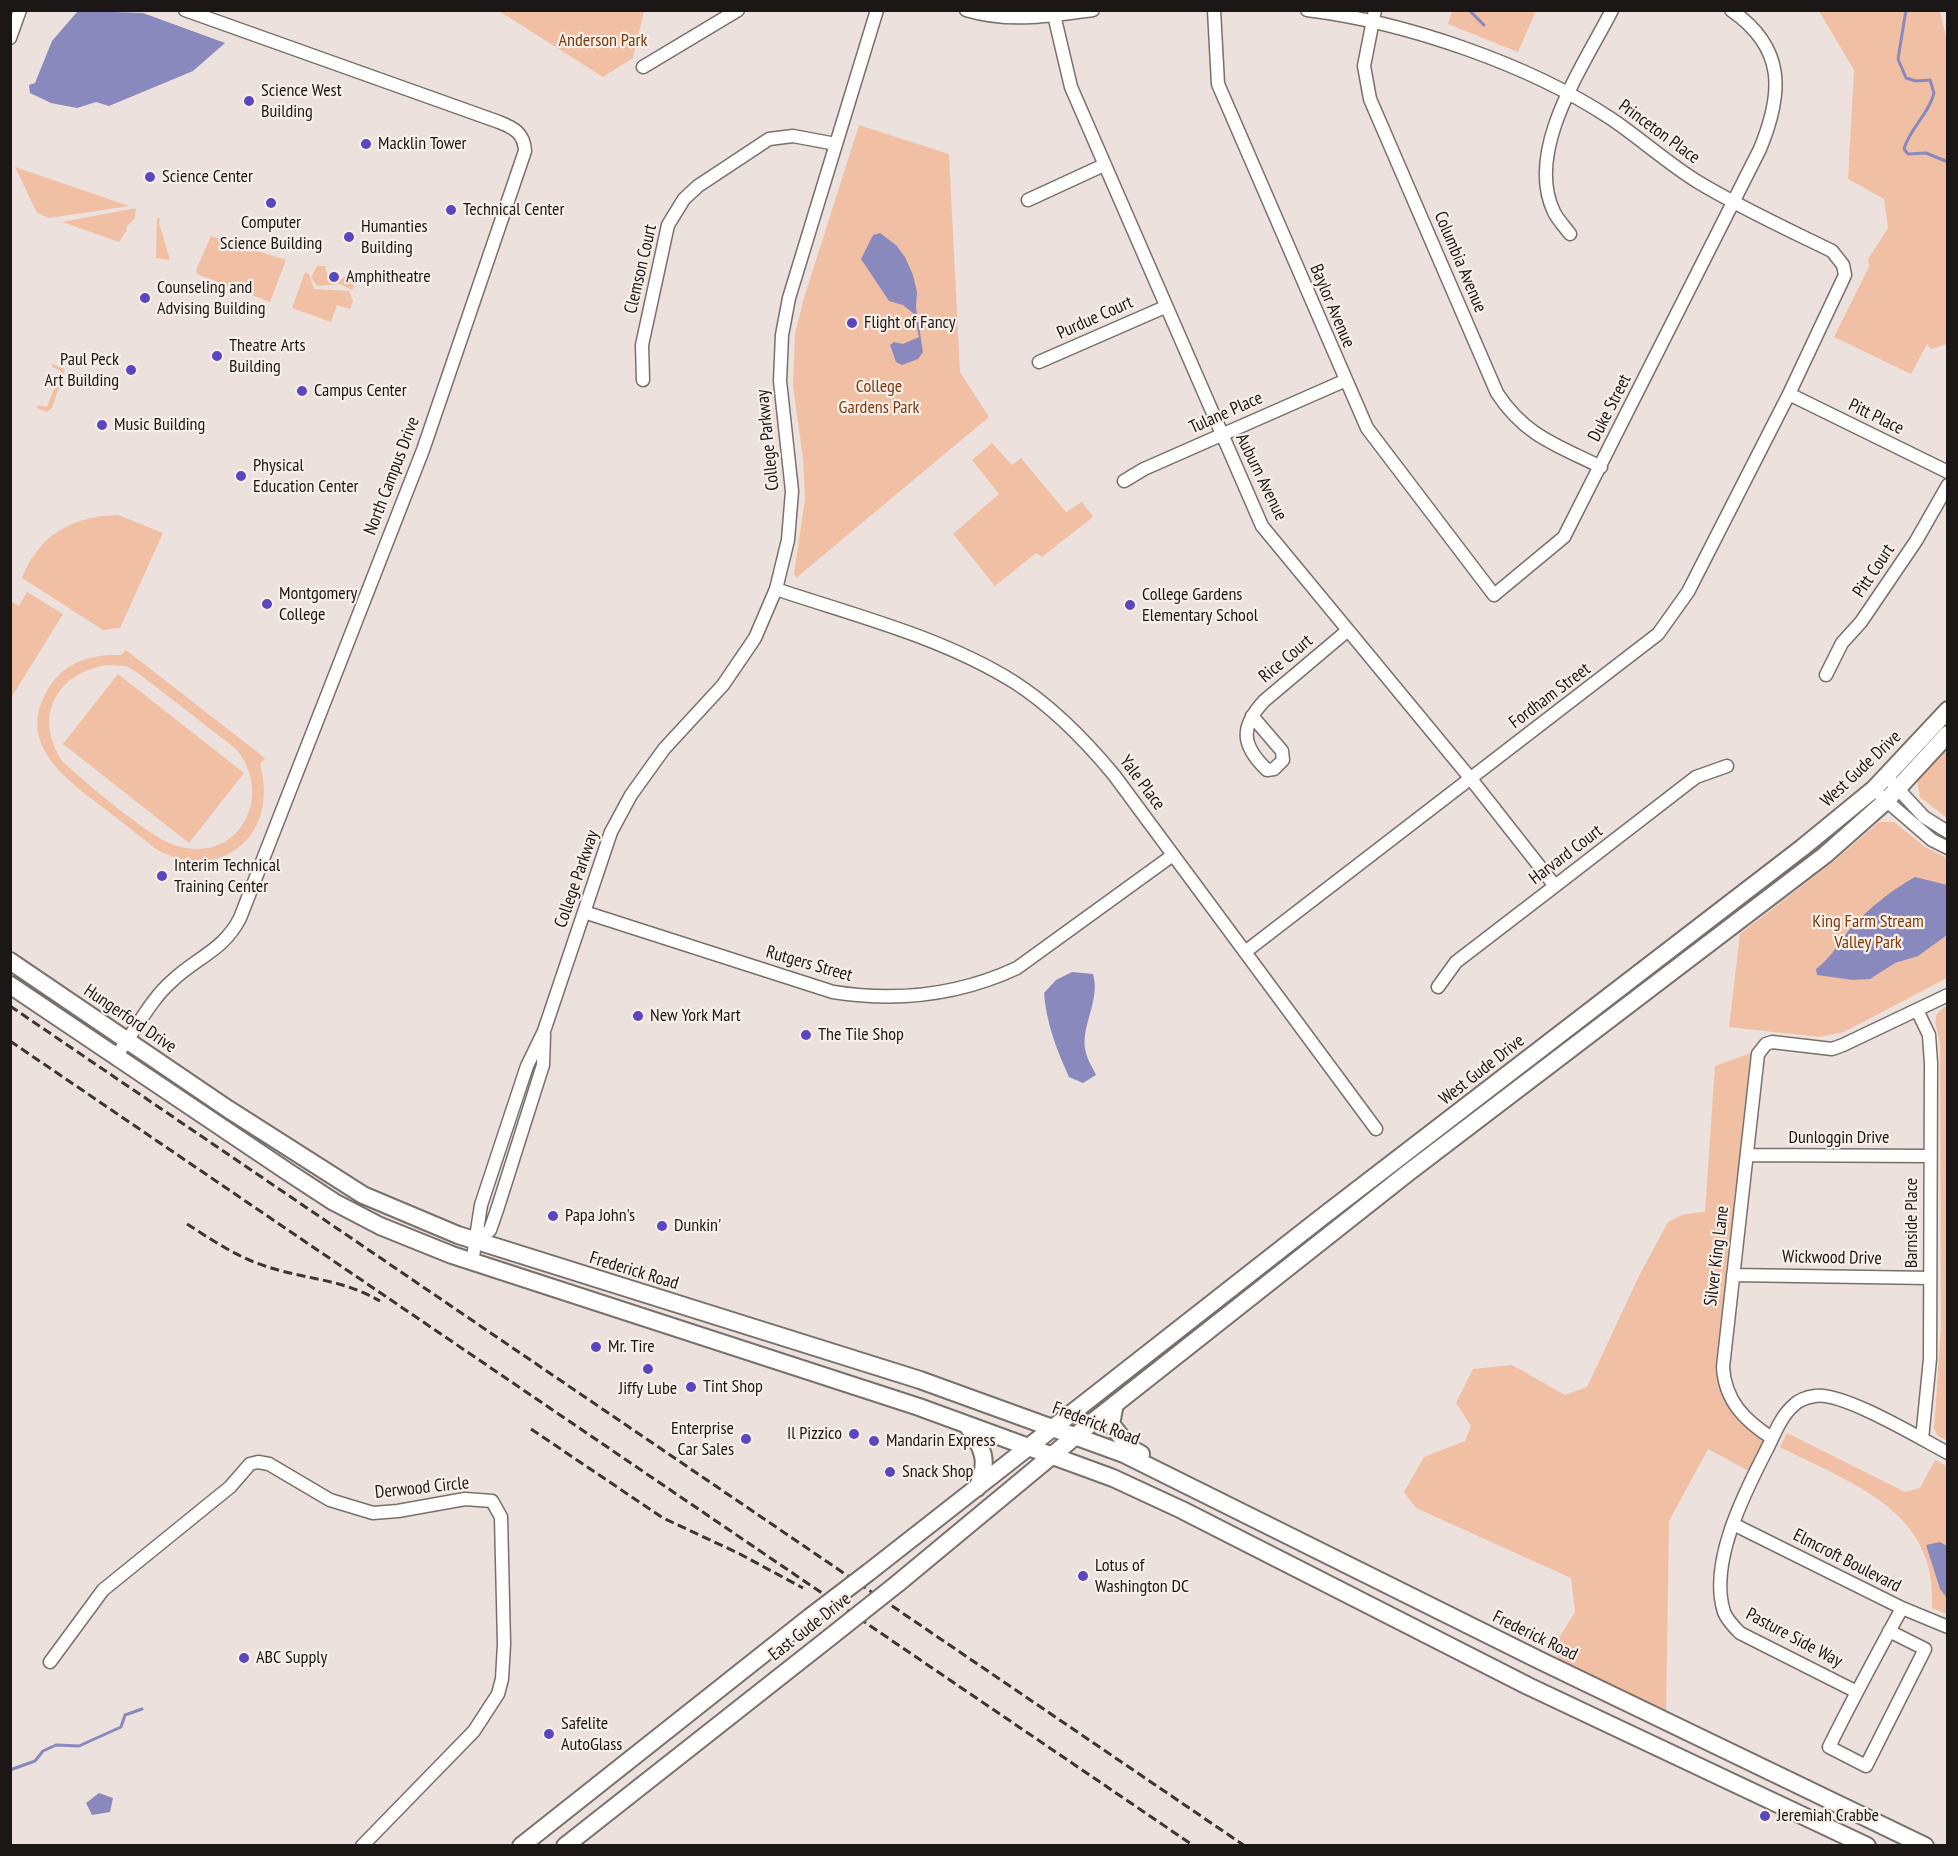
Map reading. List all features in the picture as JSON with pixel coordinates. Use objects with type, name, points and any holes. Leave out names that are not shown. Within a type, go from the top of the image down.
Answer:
[{"type":"main road","name":"West Gude Drive","points":[[1029,1448],[1802,848],[1874,789],[1947,710]]},
{"type":"main road","name":"West Gude Drive","points":[[1077,1436],[1419,1165],[1825,855],[1892,795],[1947,734]]},
{"type":"main road","name":"Hungerford Drive","points":[[10,961],[228,1109]]},
{"type":"main road","points":[[10,985],[217,1126],[334,1202],[399,1234],[472,1263],[967,1425],[1113,1478],[1182,1510],[1528,1686],[1867,1845]]},
{"type":"main road","name":"Frederick Road","points":[[228,1109],[363,1195],[477,1242],[920,1380],[1124,1454],[1541,1661],[1925,1845]]},
{"type":"main road","points":[[1115,1404],[1110,1421],[1117,1434],[1159,1472]]},
{"type":"main road","points":[[967,1425],[981,1446],[985,1457],[984,1470],[977,1488]]},
{"type":"main road","name":"East Gude Drive","points":[[565,1845],[897,1584],[1077,1436]]},
{"type":"main road","name":"East Gude Drive","points":[[522,1845],[810,1617],[1029,1448]]},
{"type":"street","points":[[10,38],[20,10]]},
{"type":"street","name":"North Campus Drive","points":[[116,1056],[158,995],[172,980],[223,944],[240,918],[423,447],[525,151],[524,141],[519,132],[499,122],[185,10]]},
{"type":"street","points":[[643,67],[738,10]]},
{"type":"street","name":"College Parkway","points":[[472,1263],[477,1242],[490,1230],[543,1065],[544,1031],[611,832],[631,795],[664,749],[723,685],[755,638],[776,590],[788,540],[792,491],[780,381],[782,335],[789,298],[877,10]]},
{"type":"street","points":[[966,10],[997,17],[1028,19],[1093,10]]},
{"type":"street","name":"Baylor Avenue","points":[[1214,10],[1218,84],[1366,428],[1487,585]]},
{"type":"street","name":"Princeton Place","points":[[1307,10],[1373,16],[1507,65],[1609,117],[1697,182],[1832,251],[1844,265],[1843,283],[1789,394]]},
{"type":"street","points":[[1570,234],[1551,206],[1545,173],[1552,134],[1612,10]]},
{"type":"street","name":"Duke Street","points":[[1487,585],[1494,595],[1564,537],[1601,467],[1773,116],[1777,87],[1768,48],[1758,34],[1731,10]]},
{"type":"street","name":"Auburn Avenue","points":[[1054,15],[1071,87],[1262,526],[1472,779],[1555,886]]},
{"type":"street","name":"Columbia Avenue","points":[[1373,16],[1364,66],[1370,99],[1497,393],[1511,415],[1532,433],[1601,467]]},
{"type":"street","name":"Clemson Court","points":[[643,380],[642,345],[668,225],[684,198],[708,179],[769,139],[793,136],[836,144]]},
{"type":"street","points":[[1028,200],[1104,165]]},
{"type":"street","name":"Purdue Court","points":[[1039,362],[1165,307]]},
{"type":"street","name":"Tulane Place","points":[[1124,481],[1144,469],[1344,381]]},
{"type":"street","name":"Pitt Place","points":[[1789,394],[1947,472]]},
{"type":"street","name":"Fordham Street","points":[[1245,952],[1632,656],[1670,621],[1688,592],[1789,394]]},
{"type":"street","name":"Pitt Court","points":[[1826,675],[1842,643],[1861,622],[1916,541],[1947,485]]},
{"type":"street","name":"Yale Place","points":[[776,590],[936,643],[974,659],[1016,683],[1056,713],[1087,743],[1376,1129]]},
{"type":"street","name":"Rice Court","points":[[1252,716],[1264,701],[1347,631]]},
{"type":"street","name":"Harvard Court","points":[[1438,987],[1456,962],[1696,777],[1727,766]]},
{"type":"street","points":[[1886,776],[1892,795],[1932,840],[1947,848]]},
{"type":"street","points":[[1874,789],[1892,795],[1947,832]]},
{"type":"street","name":"Rutgers Street","points":[[584,912],[833,992],[870,998],[918,997],[944,993],[996,978],[1017,968],[1173,855]]},
{"type":"street","points":[[1917,1010],[1947,995]]},
{"type":"street","name":"Silver King Lane","points":[[1772,1438],[1744,1417],[1727,1392],[1724,1379],[1724,1352],[1757,1059],[1761,1048],[1772,1042],[1825,1048],[1843,1046],[1917,1010]]},
{"type":"street","name":"Barnside Place","points":[[1917,1010],[1931,1041],[1930,1359],[1922,1439]]},
{"type":"street","name":"Dunloggin Drive","points":[[1747,1155],[1930,1156]]},
{"type":"street","name":"Wickwood Drive","points":[[1733,1275],[1930,1278]]},
{"type":"street","name":"Pasture Side Way","points":[[1857,1692],[1740,1633],[1732,1626],[1724,1611],[1721,1587],[1725,1549],[1733,1524],[1781,1421],[1795,1404],[1816,1396],[1839,1398],[1947,1453]]},
{"type":"street","name":"Derwood Circle","points":[[50,1662],[103,1590],[230,1487],[250,1464],[258,1462],[269,1464],[330,1500],[373,1513],[398,1512],[465,1499],[492,1501],[501,1517],[504,1644],[501,1686],[490,1709],[474,1731],[376,1840],[362,1845]]},
{"type":"street","name":"Elmcroft Boulevard","points":[[1733,1524],[1902,1608],[1947,1627]]},
{"type":"street","points":[[1889,1631],[1925,1649],[1866,1766],[1828,1747],[1889,1631],[1902,1608]]},
{"type":"green space","name":"Anderson Park","points":[[644,10],[633,58],[603,77],[499,11]]},
{"type":"green space","points":[[1452,10],[1536,11],[1518,52],[1448,24]]},
{"type":"green space","points":[[1819,11],[1940,11],[1948,45],[1947,344],[1931,349],[1927,344],[1911,374],[1834,337],[1869,267],[1868,259],[1888,228],[1884,199],[1848,179],[1854,70]]},
{"type":"green space","name":"College Gardens Park","points":[[859,125],[949,154],[960,372],[989,417],[796,578],[794,574],[805,499],[803,459],[793,386],[795,334],[804,298]]},
{"type":"green space","points":[[15,167],[129,206],[49,218],[37,213]]},
{"type":"green space","points":[[136,208],[135,218],[126,227],[127,230],[119,242],[62,222]]},
{"type":"green space","points":[[157,217],[160,219],[159,223],[170,260],[156,258]]},
{"type":"green space","points":[[211,236],[286,260],[270,302],[197,274],[196,270]]},
{"type":"green space","points":[[317,266],[325,266],[328,275],[335,279],[342,279],[349,273],[354,281],[352,290],[340,284],[317,286],[311,277]]},
{"type":"green space","points":[[305,272],[309,274],[314,289],[349,291],[353,301],[350,309],[337,305],[331,322],[292,308]]},
{"type":"green space","points":[[52,364],[65,369],[52,408],[47,412],[36,408],[39,405],[47,407],[61,371],[52,367]]},
{"type":"green space","points":[[992,443],[1012,465],[1021,458],[1066,512],[1082,502],[1093,517],[1042,557],[1036,553],[995,586],[953,534],[999,494],[972,460]]},
{"type":"green space","points":[[118,515],[163,533],[120,628],[103,630],[22,578],[38,550],[59,531],[86,519]]},
{"type":"green space","points":[[27,592],[63,614],[11,698],[11,601],[19,606]]},
{"type":"green space","points":[[126,650],[265,758],[260,764],[264,790],[261,812],[253,832],[240,847],[223,857],[202,861],[180,859],[156,849],[68,779],[45,752],[39,737],[37,721],[41,703],[52,683],[66,669],[83,660],[92,657],[121,655]],"holes":[[[106,665],[126,666],[236,749],[247,767],[252,787],[251,805],[244,822],[233,836],[218,845],[199,849],[177,846],[151,833],[86,783],[63,762],[54,746],[50,730],[50,714],[54,700],[62,688],[88,670]]]},
{"type":"green space","points":[[118,674],[244,773],[189,843],[63,744]]},
{"type":"green space","points":[[1947,747],[1948,818],[1920,797],[1917,780]]},
{"type":"green space","name":"King Farm Stream Valley Park","points":[[1879,822],[1894,822],[1925,847],[1947,858],[1947,978],[1844,1032],[1820,1037],[1729,1027],[1740,934],[1833,862]]},
{"type":"green space","points":[[1947,1006],[1947,1441],[1937,1435],[1934,1428],[1941,1328],[1940,1046],[1936,1018],[1937,1014]]},
{"type":"green space","points":[[1751,1053],[1757,1059],[1724,1352],[1727,1392],[1772,1438],[1754,1474],[1708,1449],[1669,1521],[1666,1718],[1561,1663],[1553,1648],[1575,1612],[1571,1578],[1416,1508],[1404,1492],[1424,1457],[1465,1441],[1471,1426],[1456,1403],[1473,1369],[1512,1365],[1565,1395],[1587,1387],[1640,1274],[1668,1222],[1684,1214],[1705,1212],[1715,1066]]},
{"type":"green space","points":[[1787,1433],[1905,1492],[1920,1488],[1935,1460],[1947,1466],[1947,1614],[1932,1608],[1930,1574],[1921,1547],[1906,1524],[1861,1488],[1780,1447]]},
{"type":"water","points":[[77,12],[143,13],[225,43],[193,71],[109,106],[96,102],[77,108],[51,103],[30,93],[29,85],[35,83],[52,41]]},
{"type":"water","points":[[880,233],[896,245],[905,257],[917,292],[916,307],[923,352],[918,359],[902,365],[896,362],[890,345],[894,342],[903,344],[919,337],[914,314],[903,305],[889,301],[861,259],[873,235]]},
{"type":"water","points":[[1915,877],[1947,885],[1947,935],[1918,956],[1895,963],[1870,979],[1853,980],[1817,975],[1816,969],[1829,957],[1860,918],[1897,888]]},
{"type":"water","points":[[1072,972],[1093,974],[1095,984],[1085,1044],[1087,1056],[1096,1075],[1083,1083],[1069,1077],[1056,1047],[1045,1004],[1044,993],[1056,980]]},
{"type":"water","points":[[1940,1542],[1947,1546],[1947,1598],[1940,1589],[1926,1545]]},
{"type":"water","points":[[99,1793],[113,1798],[110,1812],[92,1815],[86,1803]]},
{"type":"waterway","points":[[1469,10],[1484,25]]},
{"type":"waterway","points":[[1906,10],[1898,59],[1906,78],[1916,81],[1930,80],[1934,93],[1932,101],[1904,149],[1908,154],[1926,153],[1948,162]]},
{"type":"waterway","points":[[10,1770],[35,1761],[43,1751],[56,1745],[79,1746],[121,1727],[125,1715],[142,1709]]},
{"type":"railway","points":[[10,1006],[1245,1846]]},
{"type":"railway","points":[[10,1041],[1194,1846]]},
{"type":"railway","points":[[187,1224],[225,1248],[255,1262],[280,1271],[351,1288],[380,1301]]},
{"type":"railway","points":[[531,1429],[663,1518],[738,1553],[803,1588]]},
{"type":"place","name":"Science West Building","points":[[249,101]]},
{"type":"place","name":"Macklin Tower","points":[[366,144]]},
{"type":"place","name":"Science Center","points":[[150,177]]},
{"type":"place","name":"Computer Science Building","points":[[271,203]]},
{"type":"place","name":"Technical Center","points":[[451,210]]},
{"type":"place","name":"Humanties Building","points":[[349,237]]},
{"type":"place","name":"Amphitheatre","points":[[334,277]]},
{"type":"place","name":"Counseling and Advising Building","points":[[145,298]]},
{"type":"place","name":"Flight of Fancy","points":[[852,323]]},
{"type":"place","name":"Theatre Arts Building","points":[[217,356]]},
{"type":"place","name":"Paul Peck Art Building","points":[[131,370]]},
{"type":"place","name":"Campus Center","points":[[302,391]]},
{"type":"place","name":"Music Building","points":[[102,425]]},
{"type":"place","name":"Physical Education Center","points":[[241,476]]},
{"type":"place","name":"Montgomery College","points":[[267,604]]},
{"type":"place","name":"College Gardens Elementary School","points":[[1130,605]]},
{"type":"place","name":"Interim Technical Training Center","points":[[162,876]]},
{"type":"place","name":"New York Mart","points":[[638,1016]]},
{"type":"place","name":"The Tile Shop","points":[[806,1035]]},
{"type":"place","name":"Papa John's","points":[[553,1216]]},
{"type":"place","name":"Dunkin'","points":[[662,1226]]},
{"type":"place","name":"Mr. Tire","points":[[596,1347]]},
{"type":"place","name":"Jiffy Lube","points":[[648,1369]]},
{"type":"place","name":"Tint Shop","points":[[691,1387]]},
{"type":"place","name":"Il Pizzico","points":[[854,1434]]},
{"type":"place","name":"Enterprise Car Sales","points":[[746,1439]]},
{"type":"place","name":"Mandarin Express","points":[[874,1441]]},
{"type":"place","name":"Snack Shop","points":[[890,1472]]},
{"type":"place","name":"Lotus of Washington DC","points":[[1083,1576]]},
{"type":"place","name":"ABC Supply","points":[[244,1658]]},
{"type":"place","name":"Safelite AutoGlass","points":[[549,1734]]},
{"type":"place","name":"Jeremiah Crabbe","points":[[1765,1816]]}]
